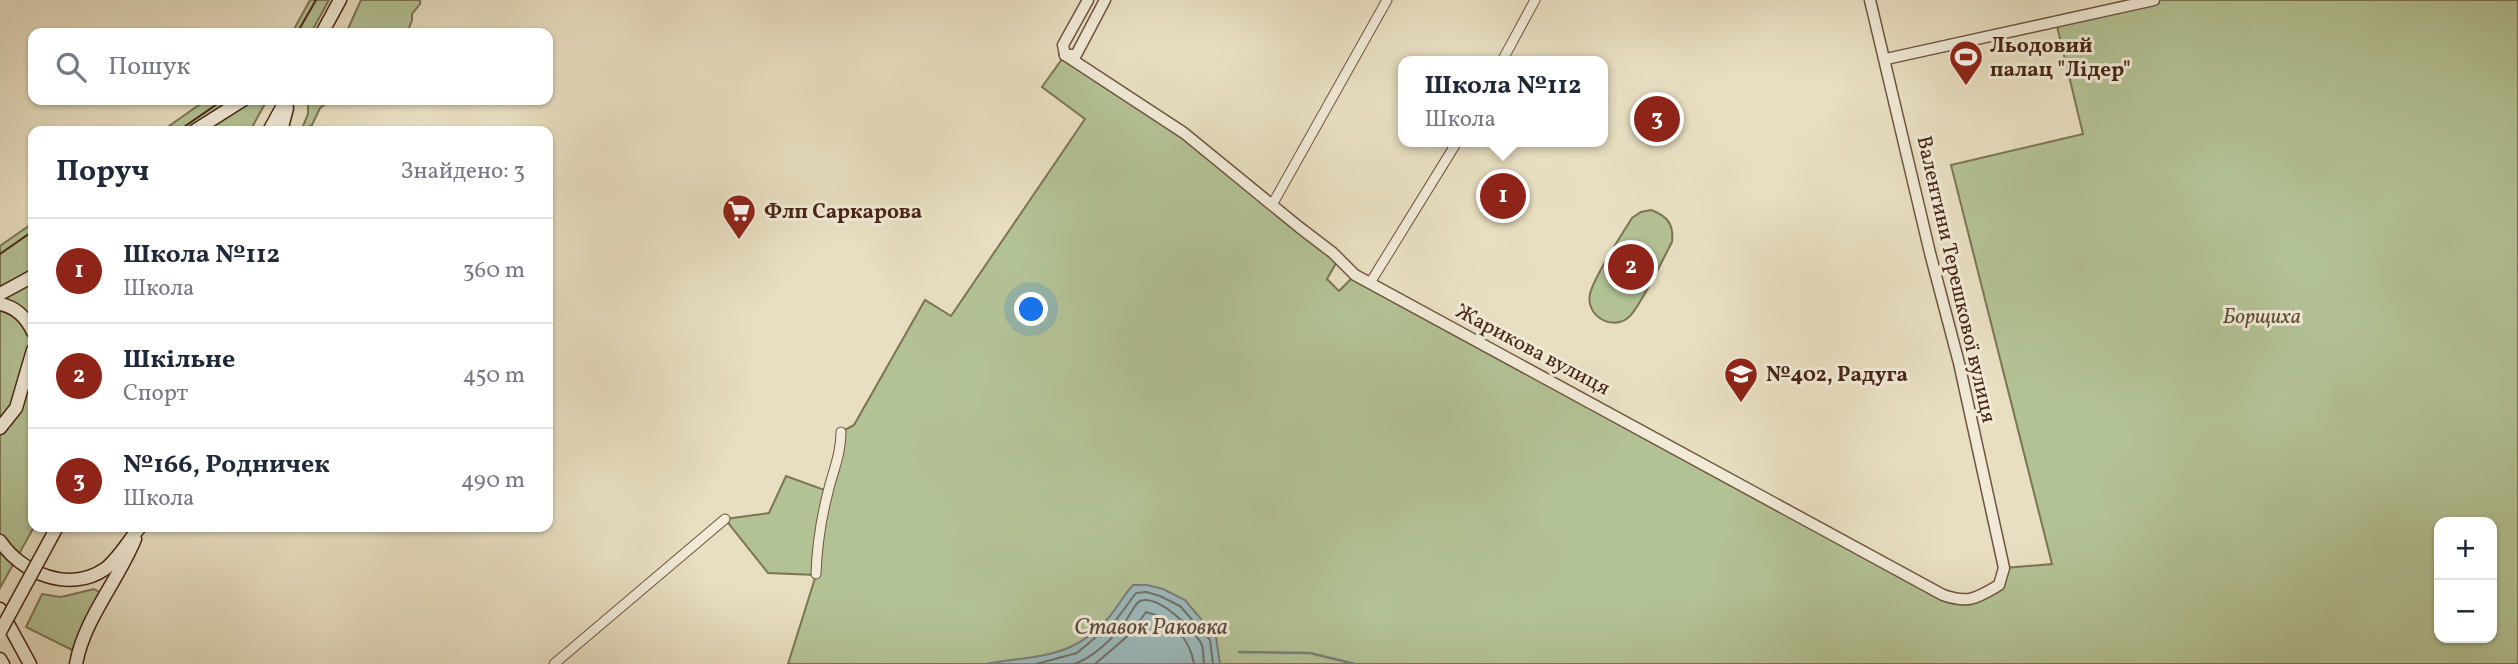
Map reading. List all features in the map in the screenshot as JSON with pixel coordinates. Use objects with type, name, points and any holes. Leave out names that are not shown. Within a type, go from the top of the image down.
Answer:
[{"type":"main road","points":[[325,28],[340,0]]},
{"type":"main road","points":[[202,126],[235,105]]},
{"type":"main road","points":[[272,126],[285,105]]},
{"type":"main road","points":[[282,126],[287,105]]},
{"type":"main road","points":[[0,294],[28,279]]},
{"type":"main road","points":[[0,304],[9,305],[19,312],[28,325]]},
{"type":"main road","points":[[0,428],[16,408],[28,367]]},
{"type":"main road","points":[[0,440],[28,387]]},
{"type":"main road","points":[[0,632],[54,532]]},
{"type":"main road","points":[[0,541],[30,568],[56,580],[73,581],[89,578],[107,567],[136,532]]},
{"type":"main road","points":[[76,664],[87,630],[129,555],[138,532]]},
{"type":"main road","points":[[0,609],[30,664]]},
{"type":"main road","points":[[0,659],[3,664]]},
{"type":"street","points":[[1088,0],[1063,45],[1065,55],[1076,55],[1105,0]]},
{"type":"street","points":[[1272,205],[1387,0]]},
{"type":"street","points":[[1505,56],[1535,0]]},
{"type":"street","name":"Валентини Терешкової вулиця","points":[[1870,0],[1886,59],[1914,190],[1959,363],[2004,568]]},
{"type":"street","points":[[1886,59],[2154,0]]},
{"type":"street","name":"Жарикова вулиця","points":[[1065,55],[1184,133],[1334,253],[1355,275],[1943,595],[1956,600],[1973,600],[1999,585],[2004,568]]},
{"type":"street","points":[[1370,283],[1454,147]]},
{"type":"street","points":[[816,575],[817,542],[841,450],[841,432]]},
{"type":"street","points":[[554,664],[726,519]]},
{"type":"green space","points":[[310,0],[329,0],[314,28],[295,28]]},
{"type":"green space","points":[[361,0],[420,0],[412,14],[409,28],[348,28]]},
{"type":"green space","name":"Борщиха","points":[[2154,0],[2518,0],[2518,664],[788,664],[816,575],[768,573],[725,519],[769,513],[786,476],[827,491],[841,432],[854,425],[925,300],[951,316],[1085,119],[1042,87],[1065,55],[1150,113],[1339,258],[1327,279],[1339,291],[1355,275],[1956,600],[1999,585],[2004,568],[2052,564],[1951,165],[2083,134],[2056,22]]},
{"type":"green space","points":[[199,105],[264,105],[253,126],[169,126]]},
{"type":"green space","points":[[308,105],[324,105],[312,125],[303,126]]},
{"type":"green space","points":[[1651,210],[1669,222],[1672,242],[1634,312],[1622,321],[1608,322],[1592,309],[1590,294],[1593,286],[1632,218]]},
{"type":"green space","points":[[28,226],[28,532],[31,532],[0,588],[0,246]]},
{"type":"green space","points":[[94,589],[101,593],[72,650],[26,627],[42,594],[61,597]]},
{"type":"water","name":"Ставок Раковка","points":[[1133,585],[1163,589],[1185,600],[1216,637],[1220,664],[985,664],[1053,653],[1081,641],[1096,631],[1110,616]]},
{"type":"waterway","points":[[1239,652],[1310,653],[1355,664]]},
{"type":"tram line","points":[[300,28],[316,0]]},
{"type":"tram line","points":[[185,126],[216,105]]},
{"type":"tram line","points":[[0,254],[28,234]]},
{"type":"place","name":"Льодовий палац \"Лідер\"","points":[[1966,87]]},
{"type":"place","name":"№166, Родничек","points":[[1657,119]]},
{"type":"place","name":"Школа №112","points":[[1503,196]]},
{"type":"place","name":"Флп Саркарова","points":[[739,241]]},
{"type":"place","name":"Шкільне","points":[[1631,267]]},
{"type":"place","name":"№402, Радуга","points":[[1741,404]]}]
